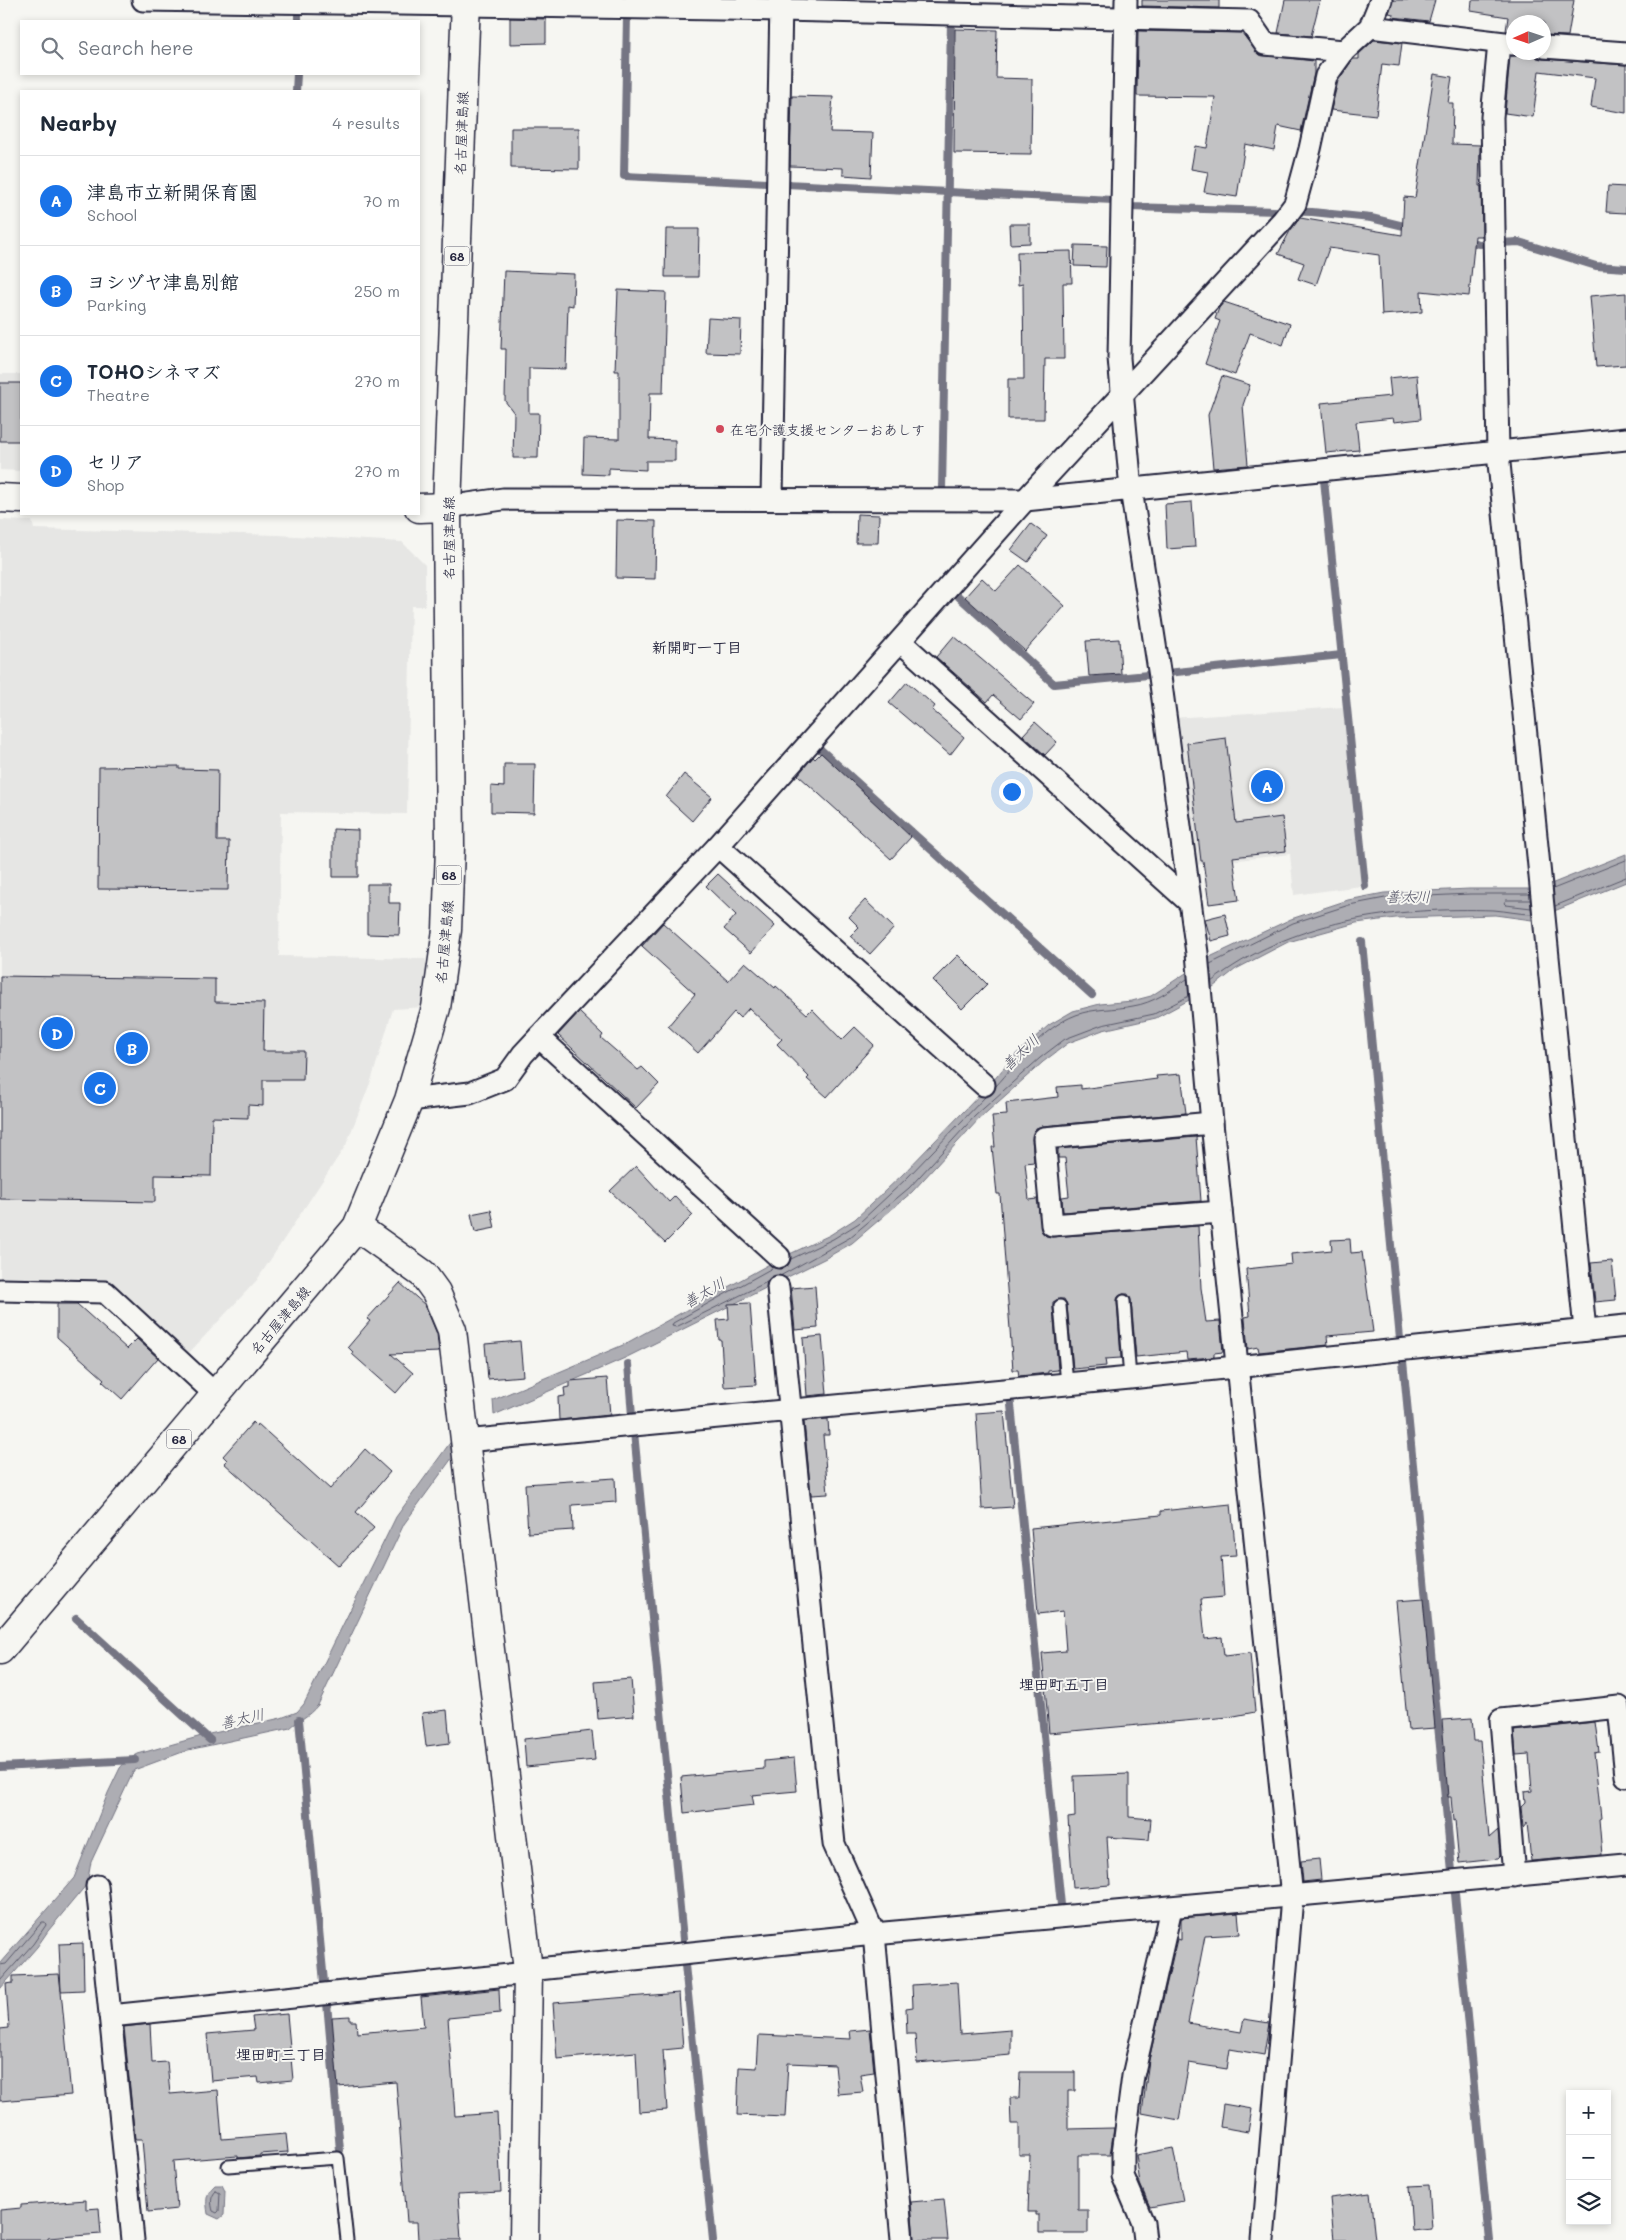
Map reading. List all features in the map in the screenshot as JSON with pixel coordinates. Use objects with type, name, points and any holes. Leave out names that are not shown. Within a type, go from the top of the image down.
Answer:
[{"type":"main road","name":"名古屋津島線","points":[[0,1650],[357,1227],[409,1100],[436,1008],[447,930],[450,847],[447,508],[466,3]]},
{"type":"main road","points":[[0,498],[20,499]]},
{"type":"main road","points":[[420,508],[447,508]]},
{"type":"main road","points":[[357,1227],[423,1274],[436,1292],[452,1330],[528,1972],[524,2240]]},
{"type":"street","points":[[143,0],[1126,9],[1249,21],[1265,44],[1344,51]]},
{"type":"street","points":[[409,1100],[470,1093],[505,1079],[523,1054],[718,846],[1026,500],[1289,212],[1310,149],[1326,76],[1344,51],[1370,27],[1381,0]]},
{"type":"street","points":[[772,498],[781,5]]},
{"type":"street","points":[[1126,9],[1119,358],[1122,395],[1131,489],[1166,716],[1197,953],[1200,1002],[1221,1212],[1292,1897],[1263,2240]]},
{"type":"street","points":[[1370,27],[1506,44],[1492,117],[1496,248],[1498,453],[1585,1330]]},
{"type":"street","points":[[1551,48],[1626,53]]},
{"type":"street","points":[[447,508],[503,499],[772,498],[1026,500],[1626,439]]},
{"type":"street","points":[[901,642],[1190,902]]},
{"type":"street","points":[[718,846],[984,1084]]},
{"type":"street","points":[[539,1037],[779,1257]]},
{"type":"street","points":[[1212,1122],[1044,1138],[1052,1225],[1221,1212]]},
{"type":"street","points":[[778,1287],[792,1409],[834,1844],[874,1934],[902,2240]]},
{"type":"street","points":[[0,1290],[105,1292],[216,1395]]},
{"type":"street","points":[[466,1441],[1130,1378],[1626,1326]]},
{"type":"street","points":[[1514,1876],[1501,1720],[1619,1707],[1626,1776]]},
{"type":"street","points":[[110,2016],[874,1934],[1626,1866]]},
{"type":"street","points":[[97,1886],[132,2240]]},
{"type":"street","points":[[1145,2240],[1143,2223],[1123,2176],[1123,2153],[1132,2076],[1171,1908]]},
{"type":"lane","points":[[1124,1301],[1130,1378]]},
{"type":"lane","points":[[1060,1306],[1067,1384]]},
{"type":"lane","points":[[228,2166],[338,2158],[347,2240]]},
{"type":"shaded area","points":[[0,374],[20,374],[20,471],[0,470]]},
{"type":"shaded area","points":[[0,520],[32,521],[34,529],[278,535],[402,542],[425,565],[425,606],[411,606],[407,814],[281,812],[279,956],[426,959],[426,1007],[393,1009],[372,1078],[346,1145],[257,1280],[187,1355],[113,1287],[0,1285]]},
{"type":"shaded area","points":[[1344,707],[1361,886],[1294,895],[1290,854],[1194,865],[1172,718]]},
{"type":"water","name":"善太川","points":[[1626,854],[1626,882],[1532,920],[1495,915],[1396,918],[1356,923],[1288,942],[1236,969],[1213,987],[1156,1018],[1103,1030],[1068,1043],[1043,1062],[979,1119],[912,1192],[852,1243],[826,1258],[625,1358],[494,1415],[493,1400],[623,1345],[775,1261],[830,1235],[855,1219],[902,1175],[993,1081],[1013,1057],[1049,1025],[1073,1011],[1100,1004],[1132,1001],[1151,996],[1212,956],[1291,919],[1348,900],[1384,893],[1469,889],[1530,889],[1551,884]]},
{"type":"water","points":[[452,1440],[455,1454],[404,1524],[318,1705],[311,1713],[290,1728],[188,1750],[134,1770],[91,1862],[87,1884],[37,1947],[0,1989],[0,1963],[74,1878],[108,1793],[120,1768],[127,1760],[138,1754],[205,1735],[281,1718],[297,1712],[304,1704],[396,1517]]},
{"type":"water","points":[[215,2185],[222,2185],[225,2191],[224,2215],[219,2219],[208,2214],[207,2209],[208,2195]]},
{"type":"building","points":[[1142,0],[1219,0],[1219,8],[1142,6]]},
{"type":"building","points":[[1285,0],[1320,0],[1311,36],[1278,33]]},
{"type":"building","points":[[1393,0],[1435,0],[1429,21],[1392,17],[1393,14],[1389,13]]},
{"type":"building","points":[[1472,0],[1574,0],[1568,36],[1551,35],[1551,15],[1506,15],[1506,17],[1471,11]]},
{"type":"building","points":[[510,18],[546,19],[546,43],[510,44]]},
{"type":"building","points":[[955,29],[997,30],[996,78],[1032,79],[1031,154],[954,153]]},
{"type":"building","points":[[1138,31],[1242,33],[1259,55],[1314,61],[1314,73],[1301,131],[1278,126],[1274,150],[1245,144],[1237,197],[1204,192],[1208,172],[1191,169],[1195,146],[1207,148],[1215,97],[1137,96]]},
{"type":"building","points":[[1374,40],[1402,43],[1399,66],[1382,64],[1376,115],[1331,110],[1338,81],[1353,59],[1359,59],[1359,54]]},
{"type":"building","points":[[1510,60],[1551,60],[1626,65],[1626,113],[1591,107],[1595,78],[1539,71],[1533,117],[1505,113]]},
{"type":"building","points":[[1434,74],[1452,77],[1448,103],[1453,103],[1452,144],[1480,145],[1479,186],[1481,186],[1482,236],[1475,236],[1469,296],[1421,291],[1422,312],[1382,315],[1379,255],[1329,248],[1316,285],[1298,279],[1304,263],[1278,254],[1290,231],[1300,218],[1402,235],[1404,197],[1415,198]]},
{"type":"building","points":[[792,96],[833,97],[830,132],[873,133],[871,177],[843,175],[843,168],[790,166]]},
{"type":"building","points":[[511,128],[579,128],[579,169],[511,168]]},
{"type":"building","points":[[1608,186],[1626,187],[1626,213],[1606,212]]},
{"type":"building","points":[[1009,224],[1030,224],[1030,243],[1010,244]]},
{"type":"building","points":[[666,229],[699,229],[698,277],[665,277]]},
{"type":"building","points":[[1075,245],[1107,246],[1106,267],[1074,266]]},
{"type":"building","points":[[1071,251],[1072,283],[1063,283],[1064,359],[1045,359],[1044,419],[1008,419],[1008,379],[1024,379],[1023,284],[1018,285],[1017,252]]},
{"type":"building","points":[[504,271],[574,274],[573,306],[568,305],[566,369],[529,368],[529,413],[539,413],[538,458],[513,458],[514,413],[505,401],[506,349],[501,349]]},
{"type":"building","points":[[618,290],[666,292],[663,393],[650,393],[649,439],[675,440],[675,461],[646,461],[646,470],[609,468],[609,475],[583,474],[584,438],[619,439],[619,371],[615,371]]},
{"type":"building","points":[[1626,293],[1626,365],[1596,367],[1590,296]]},
{"type":"building","points":[[1224,302],[1290,324],[1283,345],[1250,333],[1235,375],[1205,364],[1220,321],[1215,319],[1219,308]]},
{"type":"building","points":[[708,318],[741,320],[740,354],[706,353]]},
{"type":"building","points":[[1417,375],[1421,419],[1394,422],[1393,418],[1356,422],[1359,450],[1326,453],[1321,403],[1391,396],[1389,378]]},
{"type":"building","points":[[1222,376],[1250,385],[1243,405],[1248,465],[1213,468],[1208,415]]},
{"type":"building","points":[[0,383],[20,383],[20,441],[0,441]]},
{"type":"building","points":[[1192,502],[1195,547],[1167,549],[1165,504]]},
{"type":"building","points":[[857,514],[879,515],[878,543],[856,543]]},
{"type":"building","points":[[617,520],[656,521],[655,579],[616,578]]},
{"type":"building","points":[[1031,524],[1047,536],[1028,562],[1011,550]]},
{"type":"building","points":[[1020,565],[1065,606],[1025,651],[965,597],[982,578],[996,591]]},
{"type":"building","points":[[954,636],[1034,704],[1021,719],[993,695],[987,702],[936,657]]},
{"type":"building","points":[[1119,639],[1121,674],[1089,676],[1086,641]]},
{"type":"building","points":[[907,682],[935,706],[932,710],[964,737],[950,755],[889,703]]},
{"type":"building","points":[[1035,722],[1057,742],[1045,755],[1023,735]]},
{"type":"building","points":[[1226,738],[1236,823],[1282,817],[1286,851],[1233,857],[1239,900],[1209,904],[1203,861],[1201,861],[1187,743]]},
{"type":"building","points":[[821,753],[911,837],[891,859],[798,775],[813,757],[815,759]]},
{"type":"building","points":[[504,764],[535,764],[534,813],[491,812],[491,786],[504,787]]},
{"type":"building","points":[[179,766],[179,769],[218,770],[217,841],[229,841],[228,890],[98,889],[99,767]]},
{"type":"building","points":[[684,774],[712,797],[692,821],[666,797]]},
{"type":"building","points":[[333,829],[358,830],[358,877],[333,877]]},
{"type":"building","points":[[718,874],[775,926],[751,953],[724,929],[736,915],[706,886]]},
{"type":"building","points":[[367,884],[389,884],[389,903],[400,903],[399,935],[367,934]]},
{"type":"building","points":[[865,900],[894,928],[870,954],[850,936],[859,927],[849,917]]},
{"type":"building","points":[[1225,914],[1230,936],[1211,941],[1205,919]]},
{"type":"building","points":[[663,923],[728,981],[745,962],[775,988],[776,986],[807,1014],[812,1009],[842,1040],[855,1027],[874,1045],[827,1097],[807,1079],[809,1077],[777,1044],[782,1039],[749,1008],[740,1018],[734,1012],[698,1053],[668,1026],[695,994],[642,946]]},
{"type":"building","points":[[958,955],[987,984],[962,1009],[933,980]]},
{"type":"building","points":[[0,976],[215,979],[215,1002],[264,1003],[263,1051],[304,1051],[303,1080],[263,1080],[263,1106],[248,1105],[248,1118],[212,1117],[211,1176],[155,1175],[155,1202],[0,1199]]},
{"type":"building","points":[[579,1012],[603,1035],[601,1038],[638,1070],[642,1067],[659,1084],[636,1108],[558,1035]]},
{"type":"building","points":[[1181,1074],[1186,1113],[1036,1128],[1032,1139],[1034,1162],[1025,1163],[1029,1200],[1037,1199],[1042,1232],[1046,1236],[1052,1237],[1198,1226],[1201,1288],[1206,1322],[1220,1321],[1223,1352],[1214,1353],[1214,1357],[1187,1359],[1186,1352],[1136,1357],[1131,1300],[1128,1294],[1123,1294],[1118,1297],[1117,1302],[1121,1358],[1105,1359],[1106,1366],[1073,1369],[1067,1305],[1064,1299],[1059,1299],[1053,1302],[1058,1370],[1019,1376],[1018,1370],[1013,1370],[1000,1194],[997,1194],[992,1147],[995,1147],[992,1116],[1007,1115],[1006,1103],[1058,1097],[1057,1087],[1081,1085],[1081,1089],[1157,1079],[1156,1076]]},
{"type":"building","points":[[1196,1137],[1201,1201],[1063,1212],[1062,1197],[1069,1196],[1065,1158],[1058,1158],[1058,1149]]},
{"type":"building","points":[[636,1166],[669,1202],[675,1196],[693,1215],[665,1243],[610,1191]]},
{"type":"building","points":[[491,1210],[495,1228],[475,1232],[471,1214]]},
{"type":"building","points":[[1350,1239],[1351,1253],[1362,1252],[1373,1332],[1327,1336],[1328,1345],[1259,1352],[1258,1347],[1248,1349],[1245,1317],[1250,1316],[1246,1269],[1292,1264],[1291,1254],[1332,1250],[1331,1240]]},
{"type":"building","points":[[1612,1261],[1616,1300],[1595,1302],[1591,1263]]},
{"type":"building","points":[[400,1283],[425,1305],[437,1334],[439,1352],[391,1354],[413,1373],[396,1393],[352,1354],[353,1352],[348,1347],[370,1321],[367,1319]]},
{"type":"building","points":[[815,1286],[818,1328],[795,1330],[791,1288]]},
{"type":"building","points":[[750,1303],[756,1385],[724,1387],[721,1340],[719,1340],[717,1320],[729,1319],[728,1304]]},
{"type":"building","points":[[57,1304],[77,1304],[127,1349],[137,1339],[158,1358],[122,1399],[102,1381],[104,1379],[57,1337]]},
{"type":"building","points":[[822,1336],[827,1394],[807,1396],[803,1338]]},
{"type":"building","points":[[520,1341],[523,1376],[488,1379],[485,1344]]},
{"type":"building","points":[[607,1378],[610,1415],[559,1420],[558,1397],[565,1396],[564,1388],[570,1387],[570,1381]]},
{"type":"building","points":[[1004,1411],[1013,1507],[982,1509],[976,1413]]},
{"type":"building","points":[[828,1419],[829,1435],[823,1435],[828,1494],[811,1495],[804,1421]]},
{"type":"building","points":[[253,1422],[257,1426],[258,1424],[330,1489],[365,1449],[390,1472],[356,1512],[374,1528],[339,1566],[224,1463],[227,1460],[223,1456]]},
{"type":"building","points":[[615,1478],[616,1502],[572,1505],[573,1530],[528,1533],[525,1484]]},
{"type":"building","points":[[1231,1504],[1236,1556],[1221,1557],[1224,1597],[1201,1599],[1205,1639],[1222,1637],[1224,1656],[1250,1653],[1255,1712],[1229,1717],[1049,1733],[1042,1653],[1066,1651],[1063,1611],[1038,1614],[1031,1528],[1161,1515],[1161,1511]]},
{"type":"building","points":[[1423,1599],[1435,1728],[1408,1730],[1396,1601]]},
{"type":"building","points":[[631,1679],[634,1716],[598,1719],[595,1682]]},
{"type":"building","points":[[447,1710],[450,1743],[426,1746],[422,1713]]},
{"type":"building","points":[[1472,1718],[1474,1741],[1480,1741],[1489,1838],[1498,1830],[1500,1856],[1497,1859],[1459,1863],[1455,1820],[1453,1821],[1451,1797],[1448,1797],[1442,1720]]},
{"type":"building","points":[[1595,1722],[1599,1752],[1594,1753],[1601,1818],[1599,1819],[1602,1855],[1531,1861],[1527,1823],[1523,1828],[1521,1807],[1525,1803],[1524,1792],[1532,1791],[1529,1754],[1516,1755],[1514,1731]]},
{"type":"building","points":[[592,1731],[595,1760],[526,1767],[524,1739]]},
{"type":"building","points":[[794,1758],[797,1791],[752,1795],[754,1805],[684,1813],[681,1777],[764,1769],[764,1761]]},
{"type":"building","points":[[1129,1774],[1129,1817],[1151,1819],[1149,1840],[1107,1837],[1110,1885],[1073,1888],[1068,1818],[1075,1817],[1074,1776]]},
{"type":"building","points":[[1319,1859],[1321,1880],[1303,1882],[1301,1861]]},
{"type":"building","points":[[1238,1913],[1240,1934],[1205,1936],[1188,2023],[1241,2032],[1244,2019],[1269,2023],[1264,2055],[1230,2049],[1227,2069],[1189,2063],[1179,2120],[1142,2113],[1149,2060],[1177,1939],[1181,1940],[1181,1918]]},
{"type":"building","points":[[83,1943],[84,1990],[61,1991],[59,1944]]},
{"type":"building","points":[[59,1974],[71,2095],[0,2101],[0,2029],[9,2028],[6,1984],[13,1983],[13,1976]]},
{"type":"building","points":[[957,1982],[960,2034],[1011,2030],[1011,2055],[917,2063],[915,2034],[907,2034],[906,2008],[913,2007],[912,1985]]},
{"type":"building","points":[[499,1989],[500,2013],[448,2018],[455,2116],[497,2113],[501,2192],[458,2194],[461,2240],[418,2240],[417,2222],[407,2222],[396,2082],[338,2087],[332,2017],[350,2016],[350,2021],[356,2021],[357,2033],[424,2027],[421,1997]]},
{"type":"building","points":[[679,1993],[683,2048],[663,2050],[667,2110],[639,2112],[636,2052],[557,2059],[553,2003]]},
{"type":"building","points":[[287,2014],[293,2080],[259,2083],[258,2077],[211,2081],[207,2034],[254,2030],[252,2017]]},
{"type":"building","points":[[150,2024],[152,2063],[167,2062],[170,2094],[218,2090],[222,2139],[286,2134],[288,2152],[238,2158],[238,2156],[173,2161],[177,2209],[148,2212],[142,2139],[135,2139],[124,2027]]},
{"type":"building","points":[[870,2029],[874,2072],[860,2074],[863,2092],[838,2094],[835,2065],[788,2063],[785,2117],[737,2115],[739,2067],[757,2068],[759,2035],[851,2039],[850,2031]]},
{"type":"building","points":[[1020,2072],[1075,2072],[1075,2091],[1068,2091],[1068,2129],[1114,2128],[1110,2155],[1078,2155],[1078,2210],[1088,2210],[1088,2233],[1039,2233],[1039,2215],[1036,2215],[1036,2212],[1028,2212],[1030,2155],[1019,2155],[1019,2124],[1011,2124],[1010,2098],[1019,2098]]},
{"type":"building","points":[[1223,2104],[1252,2109],[1248,2132],[1220,2127]]},
{"type":"building","points":[[1173,2148],[1183,2201],[1150,2207],[1140,2184],[1136,2155]]},
{"type":"building","points":[[1429,2185],[1432,2229],[1412,2231],[1409,2186]]},
{"type":"building","points":[[1370,2193],[1375,2240],[1334,2240],[1330,2198]]},
{"type":"building","points":[[944,2199],[948,2240],[914,2240],[911,2202]]},
{"type":"building","points":[[86,2200],[86,2209],[99,2208],[101,2234],[48,2238],[48,2240],[0,2240],[0,2210],[21,2208],[21,2205]]},
{"type":"waterway","points":[[952,0],[952,5]]},
{"type":"waterway","points":[[298,9],[298,20]]},
{"type":"waterway","points":[[627,16],[624,176],[767,183]]},
{"type":"waterway","points":[[942,490],[951,21]]},
{"type":"waterway","points":[[296,90],[297,75]]},
{"type":"waterway","points":[[786,184],[1113,200],[1129,207],[1312,212],[1371,218],[1412,228]]},
{"type":"waterway","points":[[1465,241],[1479,244],[1519,242],[1596,266],[1626,268]]},
{"type":"waterway","points":[[1324,480],[1365,886]]},
{"type":"waterway","points":[[958,596],[1054,684],[1148,675]]},
{"type":"waterway","points":[[1167,673],[1342,655]]},
{"type":"waterway","points":[[820,749],[1092,995]]},
{"type":"waterway","points":[[1362,942],[1400,1339]]},
{"type":"waterway","points":[[1403,1361],[1452,1871]]},
{"type":"waterway","points":[[628,1364],[632,1416]]},
{"type":"waterway","points":[[1010,1395],[1061,1905]]},
{"type":"waterway","points":[[634,1432],[683,1939]]},
{"type":"waterway","points":[[76,1618],[210,1740]]},
{"type":"waterway","points":[[299,1720],[324,1982]]},
{"type":"waterway","points":[[0,1767],[135,1760]]},
{"type":"waterway","points":[[1455,1894],[1489,2240]]},
{"type":"waterway","points":[[685,1965],[713,2240]]},
{"type":"waterway","points":[[327,2003],[340,2150]]},
{"type":"place","name":"在宅介護支援センターおあしす","points":[[720,429]]},
{"type":"place","name":"津島市立新開保育園","points":[[1267,786]]},
{"type":"place","name":"セリア","points":[[57,1033]]},
{"type":"place","name":"ヨシヅヤ津島別館","points":[[132,1048]]},
{"type":"place","name":"TOHOシネマズ","points":[[100,1088]]},
{"type":"district","name":"新開町一丁目","points":[[697,647]]},
{"type":"district","name":"埋田町五丁目","points":[[1064,1684]]},
{"type":"district","name":"埋田町三丁目","points":[[281,2054]]}]
